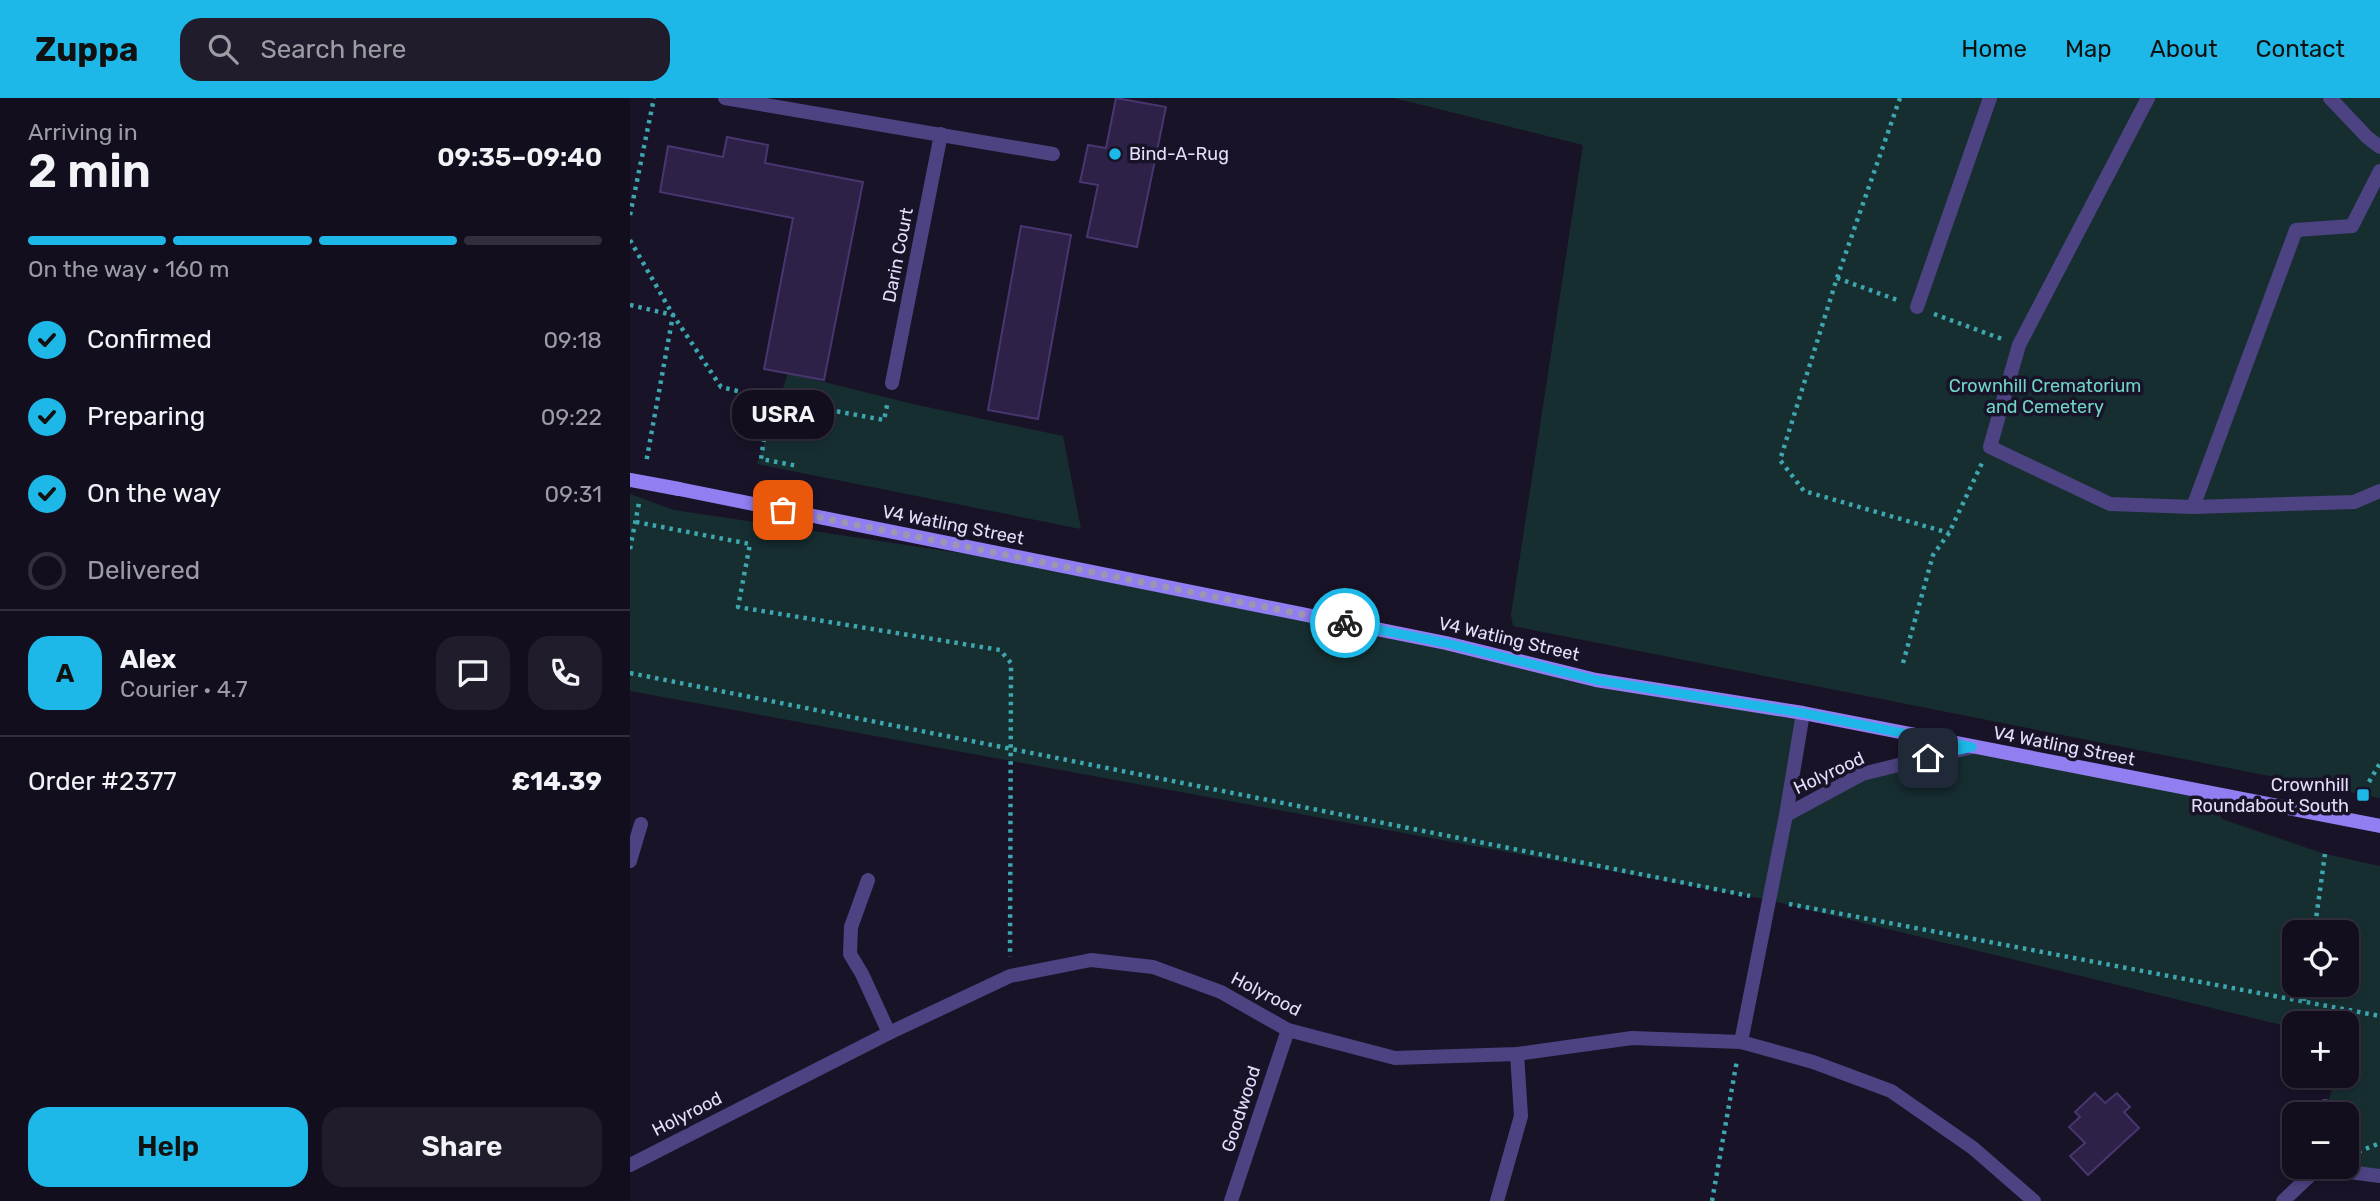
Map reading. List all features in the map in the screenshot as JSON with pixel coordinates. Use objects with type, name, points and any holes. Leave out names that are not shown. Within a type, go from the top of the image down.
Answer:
[{"type":"street","points":[[725,98],[1053,154]]},
{"type":"street","points":[[1917,307],[1990,98]]},
{"type":"street","points":[[2148,98],[2019,345],[1990,447],[2110,503],[2193,507],[2354,502],[2380,491]]},
{"type":"street","points":[[2330,98],[2380,147]]},
{"type":"street","name":"Darin Court","points":[[892,383],[941,134]]},
{"type":"street","points":[[2193,507],[2296,230],[2352,226],[2380,171]]},
{"type":"street","name":"V4 Watling Street","points":[[630,480],[1446,643],[1596,680],[1803,713],[2380,826]]},
{"type":"street","name":"Holyrood","points":[[630,1166],[889,1033],[1010,976],[1091,960],[1153,967],[1222,992],[1288,1030],[1395,1058],[1517,1054],[1632,1038],[1741,1042],[1786,815],[1803,713]]},
{"type":"street","name":"Holyrood","points":[[1786,815],[1862,774],[1972,747]]},
{"type":"street","points":[[630,861],[641,824]]},
{"type":"street","points":[[867,880],[851,927],[850,954],[889,1033]]},
{"type":"street","name":"Goodwood","points":[[1231,1201],[1288,1030]]},
{"type":"street","points":[[1741,1042],[1813,1062],[1891,1091],[1973,1148],[2034,1201]]},
{"type":"street","points":[[1497,1201],[1521,1116],[1517,1054]]},
{"type":"street","points":[[2359,1173],[2380,1176]]},
{"type":"street","points":[[2283,1201],[2306,1179]]},
{"type":"path","points":[[630,215],[654,98]]},
{"type":"path","points":[[1900,98],[1837,278],[1780,460],[1804,491],[1949,533]]},
{"type":"path","points":[[630,240],[673,315],[721,387],[884,420],[892,383]]},
{"type":"path","points":[[630,305],[673,315]]},
{"type":"path","points":[[645,470],[673,315]]},
{"type":"path","points":[[770,399],[761,459],[798,466]]},
{"type":"path","points":[[1903,663],[1933,555],[1949,533],[1990,447]]},
{"type":"path","points":[[630,548],[640,496]]},
{"type":"path","points":[[636,522],[750,544],[738,607],[1000,650],[1010,663],[1012,677],[1010,976]]},
{"type":"path","points":[[630,673],[1769,900],[2380,1016]]},
{"type":"path","points":[[2369,782],[2380,763]]},
{"type":"path","points":[[2316,920],[2325,853]]},
{"type":"path","points":[[2304,997],[2304,1001]]},
{"type":"path","points":[[1712,1201],[1741,1042]]},
{"type":"path","points":[[2359,1151],[2380,1143]]},
{"type":"green space","name":"Crownhill Crematorium and Cemetery","points":[[1394,98],[2380,98],[2380,798],[1513,626],[1511,615],[1583,145]]},
{"type":"green space","points":[[788,373],[913,404],[1063,436],[1081,529],[757,464]]},
{"type":"green space","points":[[630,494],[674,510],[1093,573],[1596,680],[1803,713],[1786,814],[1862,774],[1972,747],[2212,794],[2222,819],[2325,854],[2380,866],[2380,1178],[2359,1171],[2359,1102],[2328,1102],[2332,1088],[2359,1088],[2359,1011],[2282,1011],[2282,1025],[1769,900],[630,691]]},
{"type":"building","points":[[1116,98],[1166,107],[1137,247],[1087,237],[1098,185],[1080,182],[1088,145],[1106,148]]},
{"type":"building","points":[[727,137],[768,145],[765,163],[863,182],[824,380],[764,369],[793,218],[660,192],[668,146],[723,157]]},
{"type":"building","points":[[1021,226],[1071,235],[1038,419],[988,410]]},
{"type":"building","points":[[2095,1093],[2105,1103],[2117,1093],[2130,1107],[2124,1112],[2139,1128],[2088,1175],[2070,1156],[2085,1143],[2069,1127],[2080,1117],[2075,1112]]},
{"type":"way so far","points":[[783,510],[1345,623]]},
{"type":"place","name":"Bind-A-Rug","points":[[1115,154]]},
{"type":"place","name":"USRA","points":[[783,510]]},
{"type":"place","name":"Crownhill Roundabout South","points":[[2363,795]]},
{"type":"route","points":[[1345,623],[1446,643],[1596,680],[1803,713],[1972,747],[1928,758]]}]
